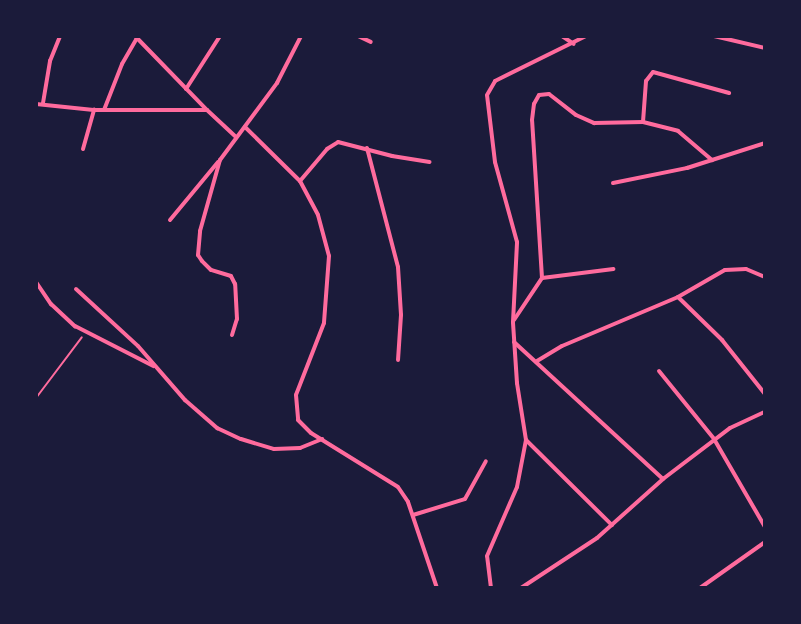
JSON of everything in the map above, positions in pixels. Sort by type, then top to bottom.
[{"type":"street","points":[[43,103],[50,61],[60,36]]},
{"type":"street","points":[[186,89],[220,36]]},
{"type":"street","points":[[170,220],[220,160],[277,83],[301,36]]},
{"type":"street","points":[[358,36],[371,42]]},
{"type":"street","points":[[562,36],[574,44]]},
{"type":"street","points":[[491,588],[487,556],[518,488],[526,440],[514,342],[516,242],[495,162],[486,95],[495,81],[574,44],[586,36]]},
{"type":"street","points":[[714,36],[765,48]]},
{"type":"street","points":[[104,110],[122,64],[137,37],[186,89],[236,137]]},
{"type":"street","points":[[643,122],[646,81],[654,72],[729,93]]},
{"type":"street","points":[[513,322],[542,278],[533,135],[536,99],[544,92],[576,115],[594,123],[643,122],[678,131],[712,160]]},
{"type":"street","points":[[36,104],[43,103],[94,110],[207,110]]},
{"type":"street","points":[[83,150],[94,110]]},
{"type":"street","points":[[244,127],[300,181],[324,234],[329,277],[324,323],[296,396],[295,411],[304,427],[390,480],[404,495],[413,515],[437,588]]},
{"type":"street","points":[[300,181],[332,144],[346,142],[392,156],[430,162]]},
{"type":"street","points":[[613,183],[712,160],[765,143]]},
{"type":"street","points":[[367,148],[398,266],[401,315],[398,360]]},
{"type":"street","points":[[220,160],[200,231],[198,255],[212,270],[226,273],[233,279],[238,308],[232,335]]},
{"type":"street","points":[[537,361],[562,346],[678,297],[734,267],[765,277]]},
{"type":"street","points":[[542,278],[613,268]]},
{"type":"street","points":[[36,282],[52,304],[85,333],[154,366]]},
{"type":"street","points":[[76,290],[138,346],[154,366],[207,420],[230,435],[288,450],[322,439]]},
{"type":"street","points":[[678,297],[722,340],[765,394]]},
{"type":"street","points":[[514,342],[537,361],[663,479]]},
{"type":"street","points":[[659,371],[714,439],[765,527]]},
{"type":"street","points":[[521,588],[612,525],[663,479],[714,439],[765,412]]},
{"type":"street","points":[[526,440],[612,525]]},
{"type":"street","points":[[413,515],[465,499],[486,461]]},
{"type":"street","points":[[700,588],[765,542]]},
{"type":"path","points":[[36,398],[85,333]]}]
